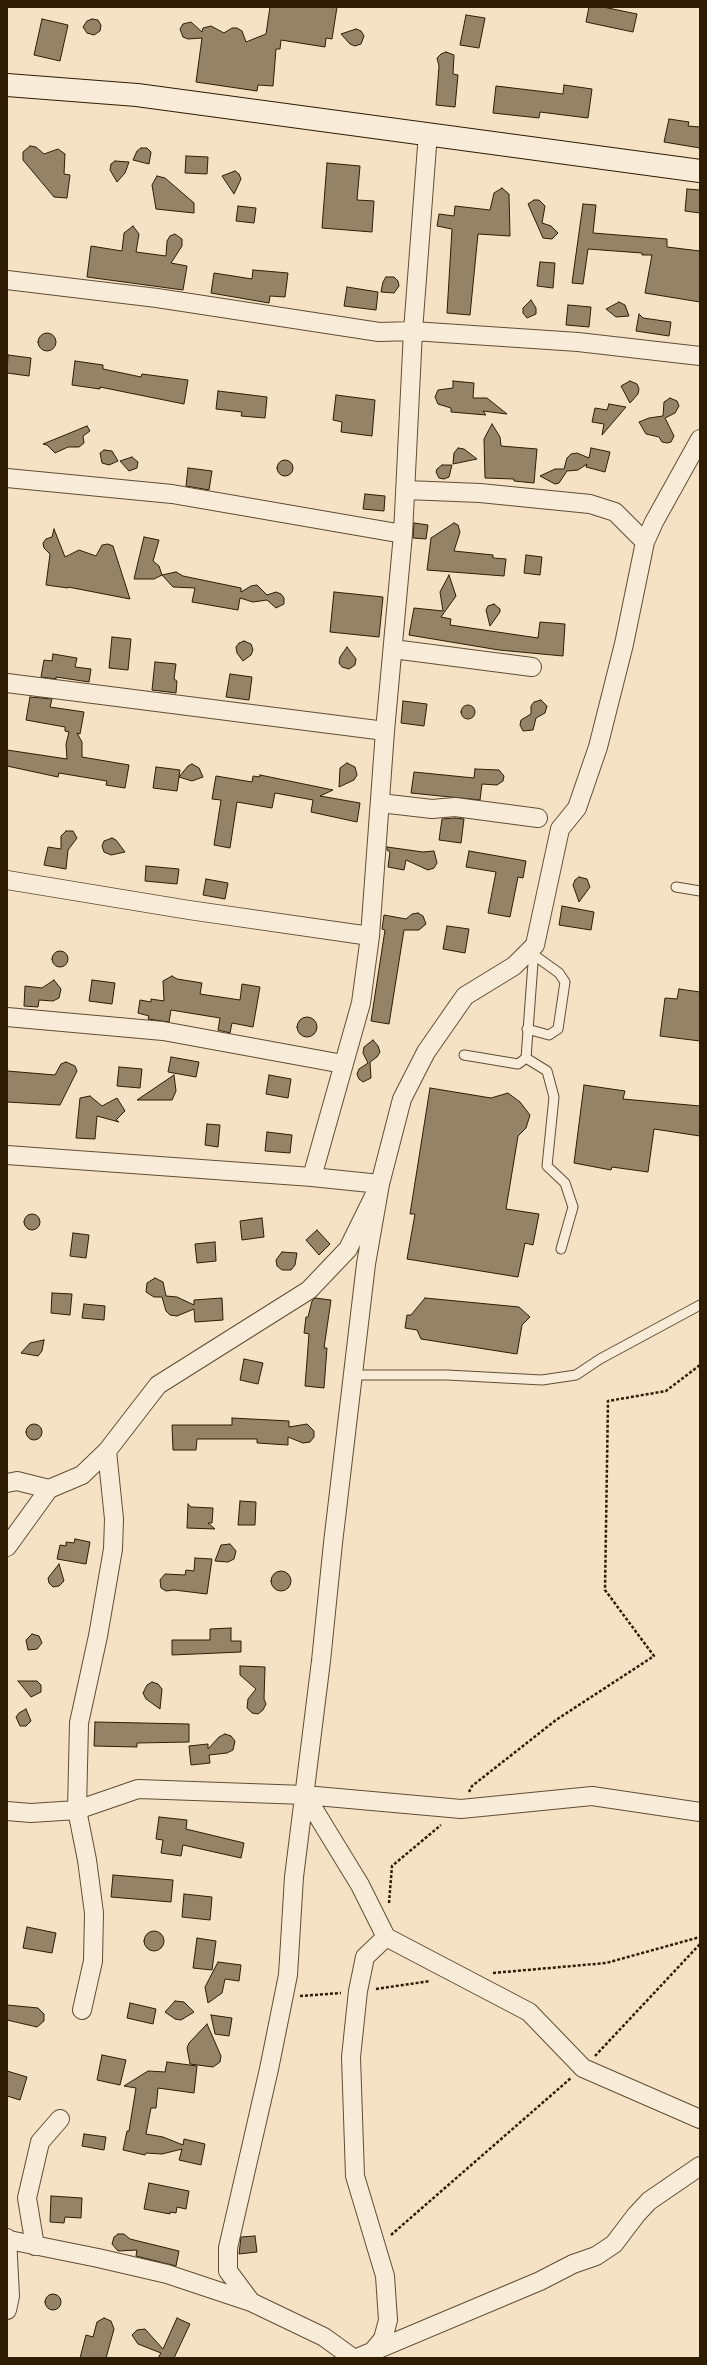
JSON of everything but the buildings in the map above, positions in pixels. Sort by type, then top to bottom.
[{"type":"main road","points":[[7,85],[137,95],[428,133],[700,171]]},
{"type":"street","points":[[312,1177],[331,1117],[343,1064],[361,1003],[370,936],[385,730],[403,534],[413,331],[428,133]]},
{"type":"street","points":[[7,280],[156,298],[379,332],[413,331],[578,342],[700,356]]},
{"type":"street","points":[[251,2302],[228,2271],[228,2248],[269,2070],[288,1975],[294,1877],[305,1795],[366,1264],[380,1184],[402,1099],[426,1052],[465,996],[514,966],[534,950],[560,829],[577,808],[598,748],[624,644],[645,542],[654,522],[700,438]]},
{"type":"street","points":[[7,478],[172,494],[403,534]]},
{"type":"street","points":[[406,490],[480,493],[590,504],[614,512],[645,542]]},
{"type":"street","points":[[392,649],[532,668]]},
{"type":"street","points":[[7,682],[385,730]]},
{"type":"street","points":[[380,803],[432,809],[455,807],[538,818]]},
{"type":"street","points":[[7,880],[189,910],[370,936]]},
{"type":"street","points":[[7,1017],[163,1031],[343,1064]]},
{"type":"street","points":[[7,1154],[312,1177],[380,1184]]},
{"type":"street","points":[[7,1547],[49,1489],[82,1475],[107,1451],[158,1385],[309,1290],[348,1249],[380,1184]]},
{"type":"street","points":[[82,2010],[93,1961],[94,1913],[87,1860],[77,1810],[79,1723],[98,1636],[112,1549],[114,1519],[107,1451]]},
{"type":"street","points":[[10,1480],[49,1489]]},
{"type":"street","points":[[7,1811],[31,1813],[77,1810],[138,1789],[305,1795],[460,1809],[592,1796],[700,1812]]},
{"type":"street","points":[[305,1795],[360,1885],[386,1937],[529,2012],[583,2068],[700,2119]]},
{"type":"street","points":[[373,2351],[383,2339],[388,2320],[385,2276],[356,2176],[351,2057],[358,1991],[365,1957],[386,1937]]},
{"type":"street","points":[[35,2246],[27,2198],[40,2142],[60,2119]]},
{"type":"street","points":[[357,2358],[596,2256],[614,2244],[636,2215],[649,2201],[700,2166]]},
{"type":"street","points":[[7,2310],[10,2296],[8,2239],[167,2274],[251,2302],[324,2337],[353,2358]]},
{"type":"lane","points":[[676,887],[700,891]]},
{"type":"lane","points":[[527,1029],[549,1035],[558,1029],[565,982],[559,973],[534,950]]},
{"type":"lane","points":[[526,1058],[534,950]]},
{"type":"lane","points":[[464,1055],[518,1064],[526,1058]]},
{"type":"lane","points":[[526,1058],[547,1071],[554,1097],[547,1166],[565,1183],[572,1208],[561,1249]]},
{"type":"lane","points":[[354,1375],[447,1375],[542,1380],[576,1375],[600,1359],[700,1305]]},
{"type":"path","points":[[388,1906],[392,1866],[460,1809],[472,1786],[556,1720],[654,1656],[605,1590],[608,1401],[666,1391],[700,1365]]},
{"type":"path","points":[[377,2247],[583,2068],[700,1944]]}]
